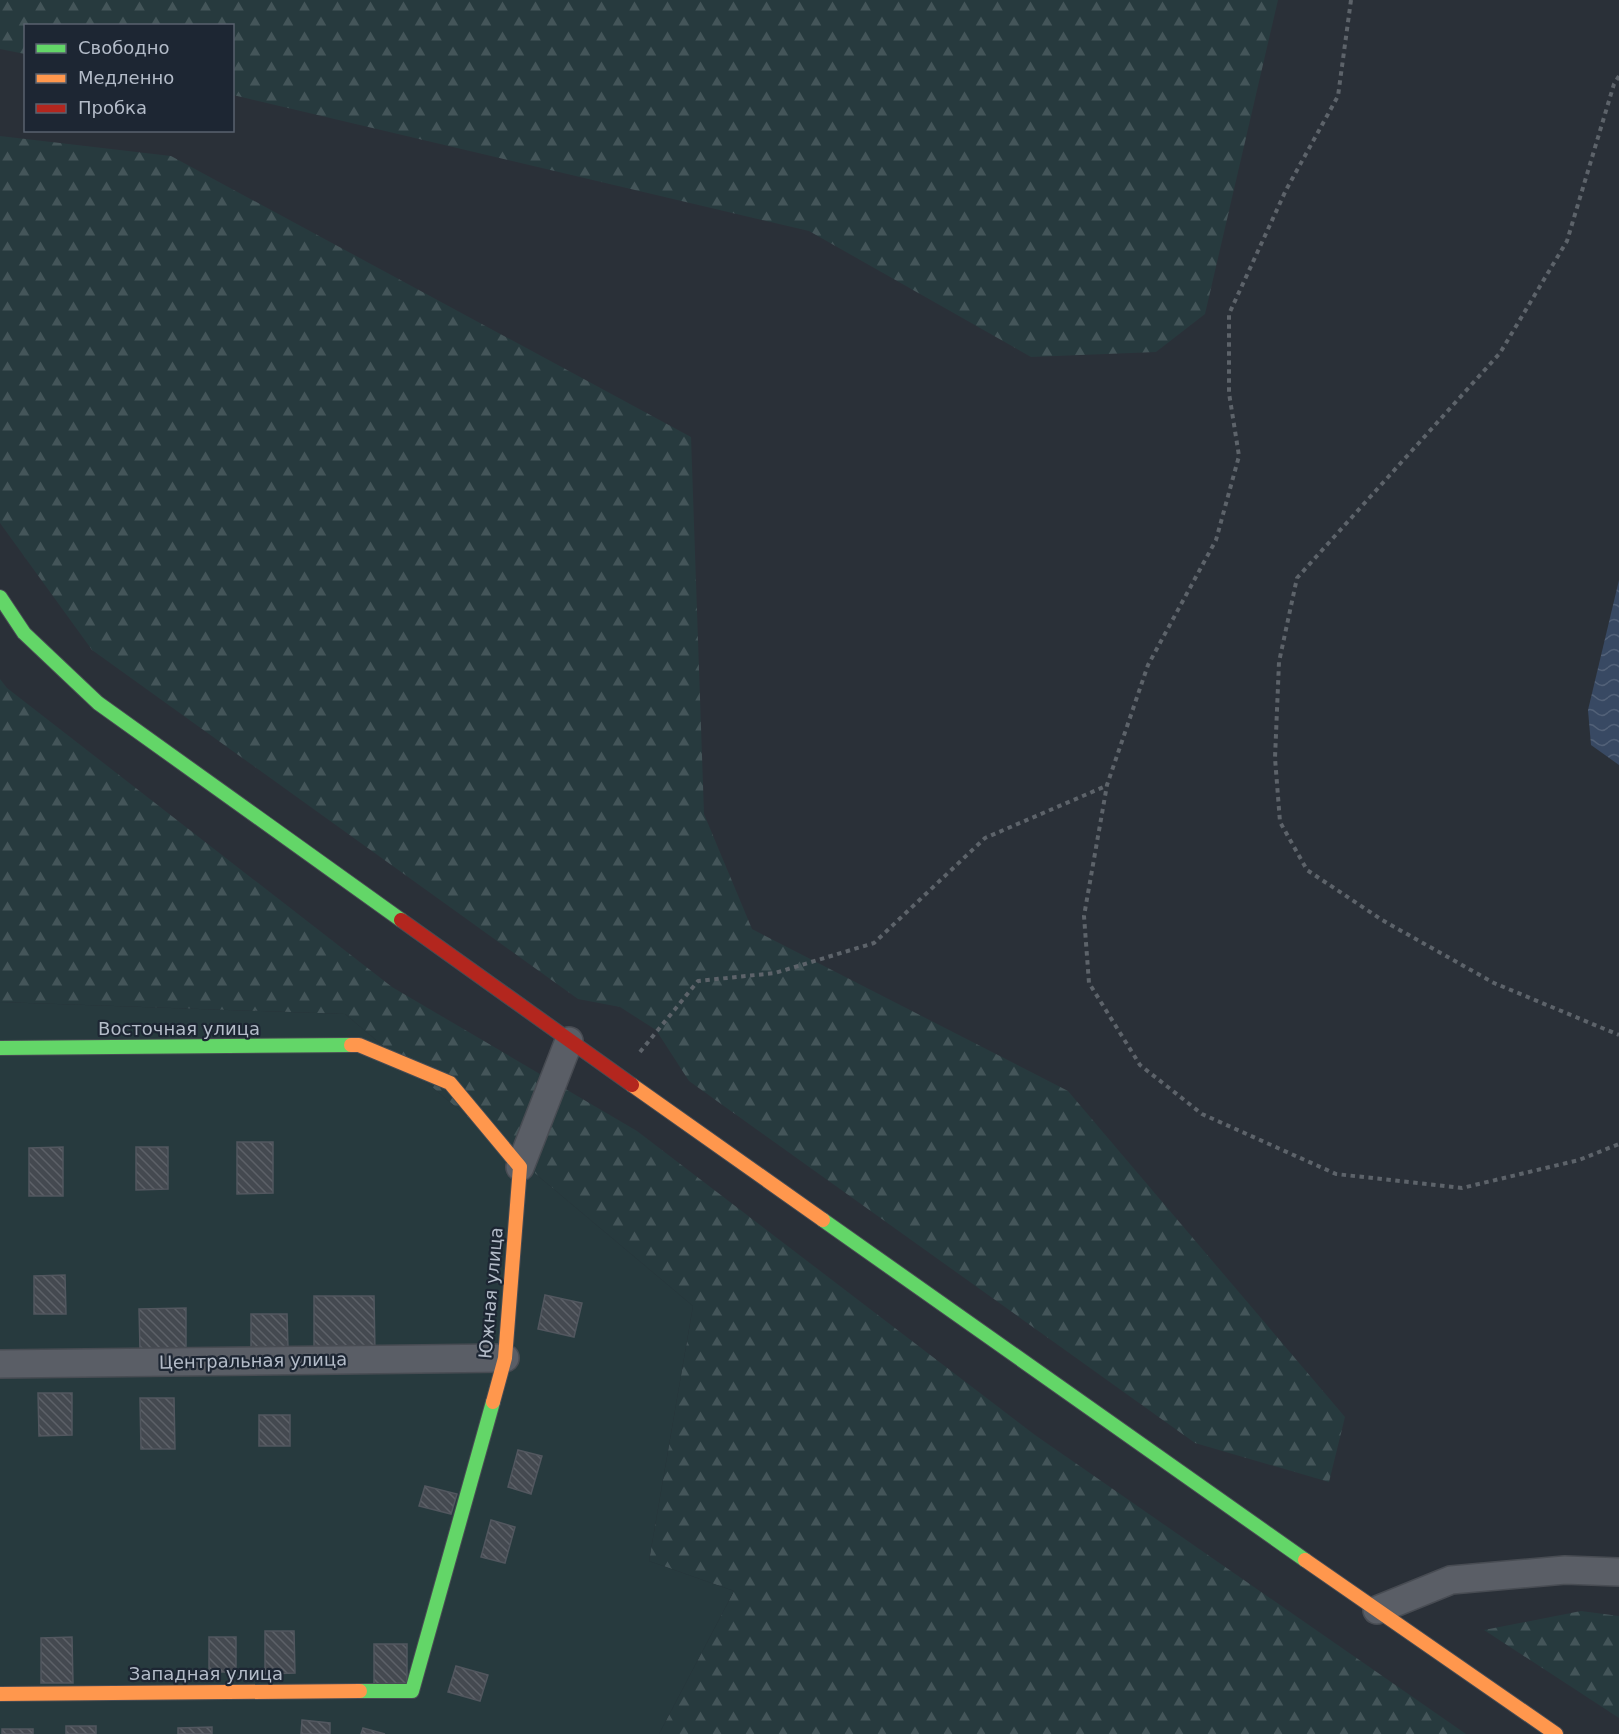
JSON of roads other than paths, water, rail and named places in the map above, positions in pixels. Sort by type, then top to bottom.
[{"type":"main road","points":[[0,597],[24,633],[98,703],[569,1041],[1556,1734]]},
{"type":"main road","name":"Восточная улица","points":[[0,1048],[359,1045],[450,1083],[520,1167]]},
{"type":"main road","name":"Южная улица","points":[[412,1691],[505,1358],[520,1167]]},
{"type":"main road","name":"Западная улица","points":[[0,1694],[412,1691]]},
{"type":"street","points":[[520,1167],[569,1041]]},
{"type":"street","name":"Центральная улица","points":[[0,1364],[505,1358]]},
{"type":"street","points":[[1377,1610],[1451,1580],[1565,1570],[1619,1572]]},
{"type":"water","points":[[1619,580],[1619,765],[1591,745],[1588,710]]}]
